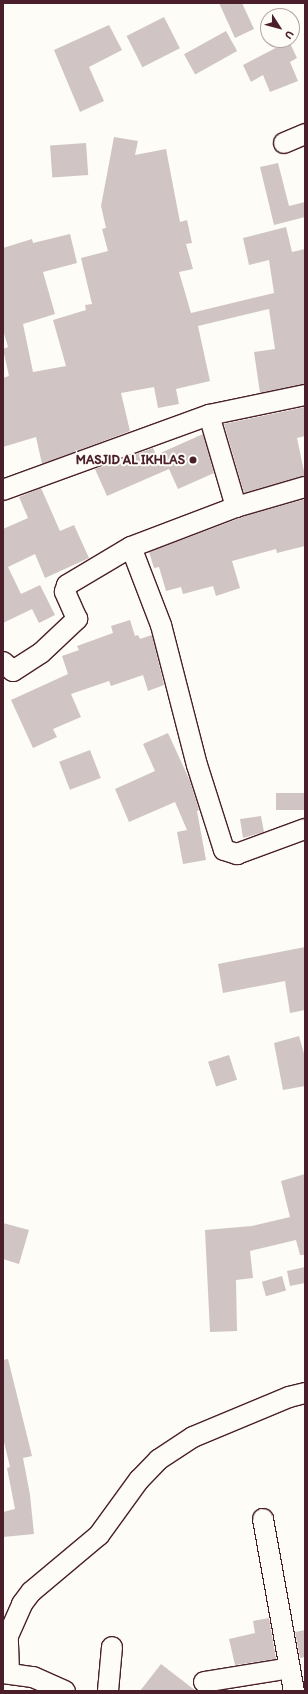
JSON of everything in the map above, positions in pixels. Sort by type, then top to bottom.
[{"type":"street","points":[[284,143],[305,134]]},
{"type":"street","points":[[3,490],[209,416],[305,395]]},
{"type":"street","points":[[209,416],[236,508]]},
{"type":"street","points":[[3,662],[13,671],[41,654],[76,619],[65,592],[66,585],[131,547],[236,508],[305,487]]},
{"type":"street","points":[[131,547],[161,625],[198,764],[224,850],[237,854],[305,829]]},
{"type":"street","points":[[65,1691],[33,1677],[6,1672],[8,1636],[22,1604],[32,1592],[99,1536],[139,1480],[158,1460],[193,1437],[289,1397],[305,1393]]},
{"type":"street","points":[[263,1519],[294,1691]]},
{"type":"street","points":[[108,1691],[112,1647]]},
{"type":"street","points":[[204,1682],[290,1668]]},
{"type":"building","points":[[219,3],[242,3],[254,29],[235,38]]},
{"type":"building","points":[[164,17],[180,48],[142,67],[127,36]]},
{"type":"building","points":[[109,25],[122,50],[89,67],[104,101],[80,112],[54,50]]},
{"type":"building","points":[[226,31],[237,51],[195,74],[184,54]]},
{"type":"building","points":[[276,48],[292,48],[297,58],[290,62],[298,81],[270,92],[263,75],[251,82],[243,65]]},
{"type":"building","points":[[114,137],[138,141],[135,155],[166,149],[180,222],[187,220],[192,243],[186,244],[193,269],[179,272],[191,313],[274,293],[269,260],[249,265],[243,238],[286,227],[292,252],[305,249],[305,384],[260,393],[254,352],[275,349],[269,309],[198,326],[210,381],[176,389],[179,404],[158,408],[154,387],[121,393],[130,431],[42,464],[36,437],[3,447],[3,378],[9,376],[3,349],[8,347],[3,330],[3,248],[32,239],[33,243],[70,234],[77,263],[43,272],[55,314],[23,324],[33,372],[66,366],[53,320],[86,310],[85,305],[92,304],[81,258],[108,251],[102,229],[106,228],[101,206]]},
{"type":"building","points":[[86,143],[88,175],[52,177],[50,146]]},
{"type":"building","points":[[278,163],[289,206],[305,202],[305,217],[274,225],[260,167]]},
{"type":"building","points":[[305,407],[305,436],[297,438],[305,476],[244,493],[224,424]]},
{"type":"building","points":[[203,434],[214,473],[178,489],[169,469],[107,496],[95,469],[153,448],[156,455]]},
{"type":"building","points":[[41,488],[60,531],[74,525],[89,558],[45,578],[35,554],[8,567],[21,594],[40,585],[55,615],[39,623],[32,609],[3,623],[3,529],[28,518],[19,497]]},
{"type":"building","points":[[305,499],[305,546],[277,553],[276,549],[232,561],[240,588],[216,596],[213,586],[183,594],[181,587],[166,591],[159,567],[154,568],[149,552],[248,515]]},
{"type":"building","points":[[130,620],[135,636],[138,635],[140,639],[152,635],[164,685],[148,691],[143,675],[111,686],[109,681],[71,694],[81,717],[53,729],[57,737],[33,748],[11,700],[68,674],[62,656],[79,650],[77,646],[113,633],[111,626]]},
{"type":"building","points":[[168,733],[190,781],[199,810],[197,811],[206,860],[183,864],[177,832],[187,830],[175,802],[129,822],[115,789],[155,771],[143,744]]},
{"type":"building","points":[[90,750],[101,778],[70,790],[59,762]]},
{"type":"building","points":[[276,793],[305,793],[305,810],[276,810]]},
{"type":"building","points":[[261,816],[264,832],[243,838],[240,819]]},
{"type":"building","points":[[305,947],[305,1010],[290,1013],[285,981],[223,993],[218,964]]},
{"type":"building","points":[[299,1036],[305,1057],[305,1086],[283,1090],[274,1043]]},
{"type":"building","points":[[229,1055],[237,1080],[216,1087],[208,1062]]},
{"type":"building","points":[[305,1174],[305,1255],[300,1255],[296,1240],[250,1251],[253,1278],[236,1280],[237,1331],[210,1332],[205,1230],[252,1226],[290,1217],[281,1181]]},
{"type":"building","points":[[3,1223],[29,1230],[19,1264],[3,1259]]},
{"type":"building","points":[[305,1267],[305,1283],[290,1286],[287,1271]]},
{"type":"building","points":[[282,1276],[286,1290],[266,1296],[262,1282]]},
{"type":"building","points":[[8,1359],[32,1456],[23,1458],[30,1495],[34,1534],[3,1537],[3,1512],[15,1509],[7,1468],[10,1467],[3,1438],[3,1360]]},
{"type":"building","points":[[269,1618],[276,1659],[235,1665],[229,1639],[255,1633],[253,1621]]},
{"type":"building","points":[[305,1630],[305,1657],[300,1658],[295,1632]]},
{"type":"building","points":[[161,1664],[196,1691],[140,1691]]},
{"type":"place","name":"MASJID AL IKHLAS","points":[[193,460]]}]
